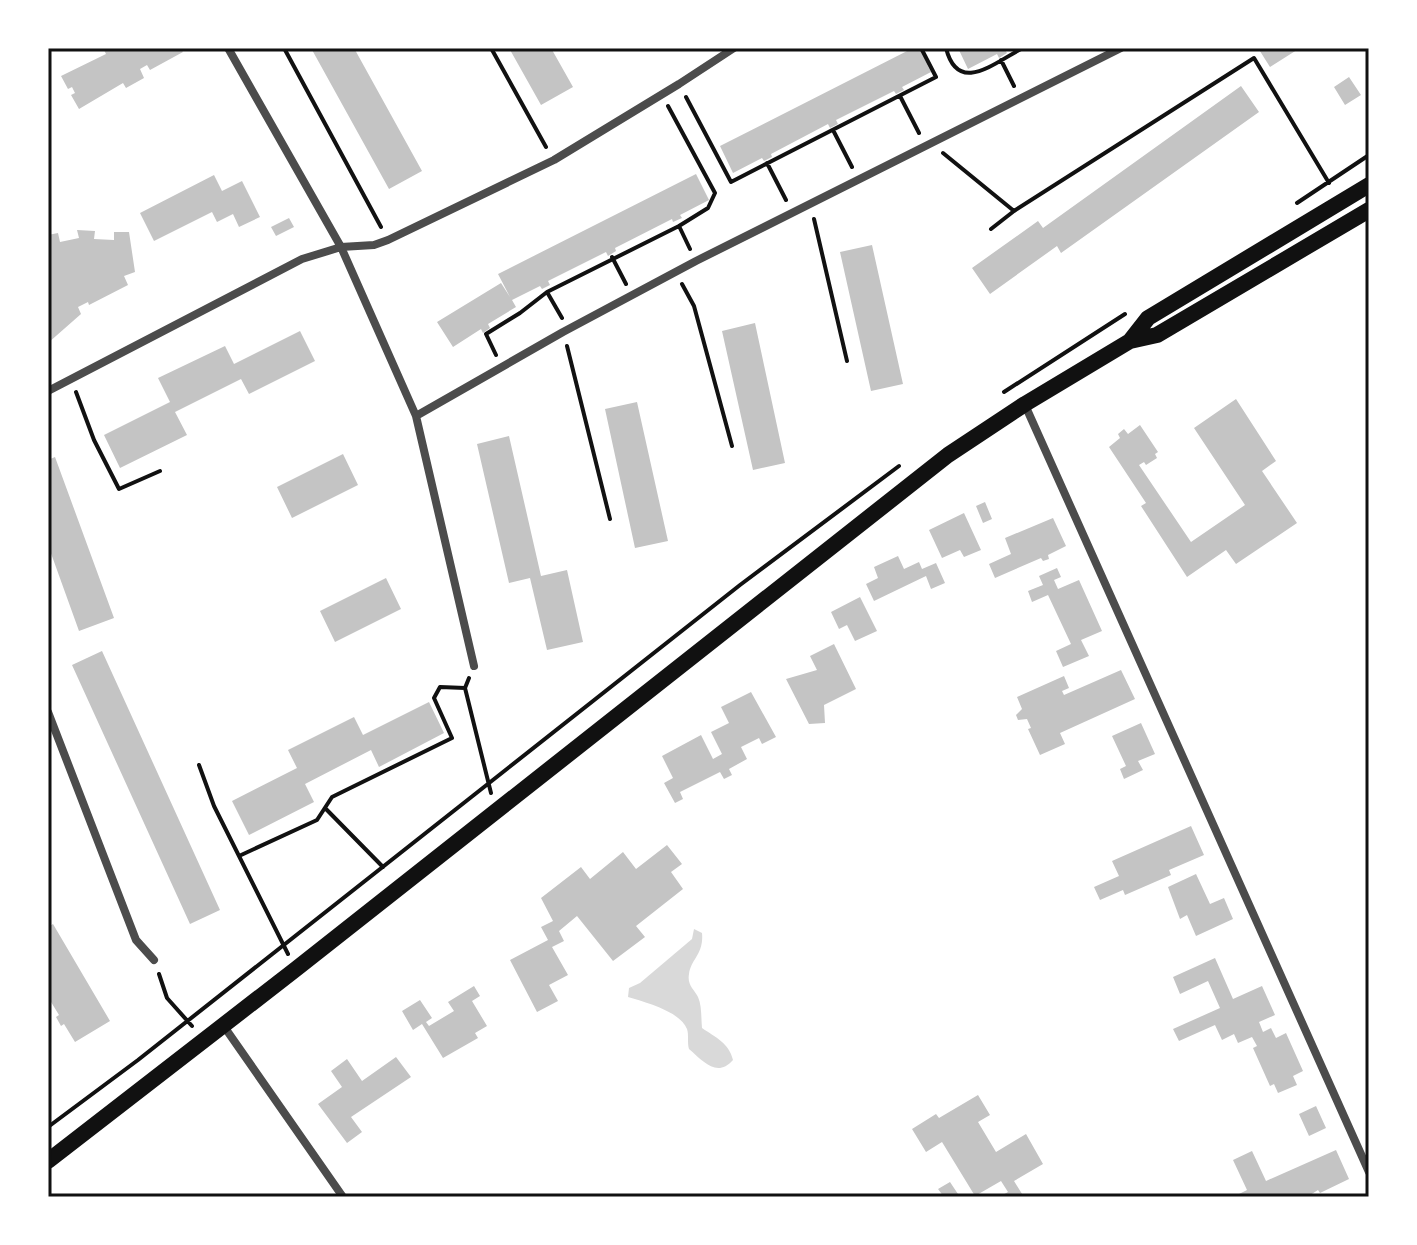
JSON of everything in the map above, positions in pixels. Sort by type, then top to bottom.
[{"type":"main road","points":[[1130,341],[1148,318],[1369,185]]},
{"type":"main road","points":[[48,1161],[948,455],[1130,341],[1157,335],[1369,210]]},
{"type":"street","points":[[228,48],[341,247],[416,416],[474,666]]},
{"type":"street","points":[[48,391],[302,259],[341,247],[374,245],[388,240],[554,160],[734,48]]},
{"type":"street","points":[[416,416],[566,330],[696,261],[1121,48]]},
{"type":"street","points":[[1025,404],[1369,1172]]},
{"type":"street","points":[[48,712],[136,940],[154,960]]},
{"type":"street","points":[[223,1025],[343,1197]]},
{"type":"path","points":[[284,48],[388,240]]},
{"type":"path","points":[[491,48],[554,160]]},
{"type":"path","points":[[679,84],[731,182],[936,77],[921,48]]},
{"type":"path","points":[[946,48],[950,62],[960,73],[970,75],[1023,48]]},
{"type":"path","points":[[991,229],[1014,211],[1254,58],[1340,203]]},
{"type":"path","points":[[1001,60],[1020,100]]},
{"type":"path","points":[[503,368],[486,334],[547,292],[679,226],[708,208],[715,193],[662,95]]},
{"type":"path","points":[[900,96],[926,145],[943,153],[1014,211]]},
{"type":"path","points":[[833,130],[859,180]]},
{"type":"path","points":[[767,163],[792,212]]},
{"type":"path","points":[[811,204],[847,361]]},
{"type":"path","points":[[679,226],[696,261]]},
{"type":"path","points":[[612,257],[633,297]]},
{"type":"path","points":[[675,272],[694,306],[732,446]]},
{"type":"path","points":[[547,292],[566,330],[610,519]]},
{"type":"path","points":[[71,379],[94,440],[119,489],[160,471]]},
{"type":"path","points":[[474,666],[465,688],[495,811]]},
{"type":"path","points":[[239,856],[317,820],[332,797],[452,738],[434,698],[440,687],[465,688]]},
{"type":"path","points":[[199,765],[214,806],[296,969]]},
{"type":"path","points":[[325,808],[383,867]]},
{"type":"path","points":[[154,960],[167,998],[205,1040]]},
{"type":"shaded area","points":[[694,929],[702,933],[702,940],[690,969],[689,981],[701,1008],[702,1028],[721,1041],[731,1054],[733,1060],[721,1068],[711,1066],[689,1049],[687,1029],[677,1017],[628,997],[629,988],[640,983],[692,939]]},
{"type":"building","points":[[180,48],[183,52],[150,70],[147,65],[140,69],[144,78],[126,88],[123,83],[79,109],[71,95],[75,93],[72,87],[68,89],[61,76],[106,54],[104,50]]},
{"type":"building","points":[[311,48],[354,48],[422,171],[389,189]]},
{"type":"building","points":[[509,48],[551,48],[573,87],[541,105]]},
{"type":"building","points":[[913,48],[919,48],[931,72],[902,87],[904,90],[896,94],[894,91],[836,120],[838,124],[830,128],[828,124],[771,154],[772,157],[764,161],[762,158],[733,173],[720,146]]},
{"type":"building","points":[[958,48],[1004,48],[1007,53],[999,58],[997,54],[968,69]]},
{"type":"building","points":[[1258,48],[1300,48],[1270,67]]},
{"type":"building","points":[[1349,77],[1361,95],[1345,105],[1334,87]]},
{"type":"building","points":[[1241,86],[1259,112],[1061,253],[1057,246],[990,294],[972,268],[1038,221],[1043,228]]},
{"type":"building","points":[[696,174],[709,200],[680,215],[682,218],[673,222],[672,219],[615,248],[616,251],[608,256],[606,252],[548,281],[550,285],[542,289],[540,286],[512,300],[516,307],[488,324],[490,328],[483,333],[481,329],[453,347],[437,322],[501,283],[510,297],[498,274]]},
{"type":"building","points":[[214,175],[222,191],[242,181],[260,217],[239,227],[233,214],[217,222],[212,212],[154,241],[140,213]]},
{"type":"building","points":[[289,218],[294,227],[276,236],[271,227]]},
{"type":"building","points":[[77,230],[95,231],[94,239],[114,240],[114,232],[129,232],[135,272],[124,276],[128,285],[89,305],[88,302],[78,307],[81,314],[48,343],[48,235],[58,233],[60,242],[79,238]]},
{"type":"building","points":[[872,245],[903,384],[871,391],[840,252]]},
{"type":"building","points":[[755,323],[785,463],[753,470],[722,331]]},
{"type":"building","points":[[300,331],[315,361],[249,394],[241,379],[175,412],[187,435],[120,468],[104,435],[170,402],[158,378],[225,346],[234,364]]},
{"type":"building","points":[[1236,399],[1276,461],[1262,471],[1297,523],[1236,564],[1226,550],[1187,577],[1141,506],[1146,503],[1109,447],[1120,438],[1118,434],[1124,429],[1128,434],[1140,425],[1158,452],[1155,454],[1157,458],[1146,465],[1144,462],[1139,465],[1191,542],[1245,505],[1194,428]]},
{"type":"building","points":[[637,402],[668,541],[635,548],[605,409]]},
{"type":"building","points":[[509,436],[541,576],[567,570],[583,642],[547,650],[530,578],[509,583],[477,444]]},
{"type":"building","points":[[343,454],[358,485],[292,518],[277,487]]},
{"type":"building","points":[[55,457],[114,618],[79,631],[48,545],[48,460]]},
{"type":"building","points":[[985,502],[992,519],[983,523],[976,506]]},
{"type":"building","points":[[964,513],[981,550],[964,557],[960,550],[942,558],[929,530]]},
{"type":"building","points":[[1053,518],[1066,546],[1048,555],[1049,559],[1043,561],[1041,558],[995,578],[989,564],[1011,554],[1005,538]]},
{"type":"building","points":[[898,556],[904,569],[919,562],[922,569],[936,563],[945,583],[931,589],[926,576],[874,601],[866,584],[878,578],[874,567]]},
{"type":"building","points":[[1057,568],[1061,577],[1054,580],[1058,589],[1079,580],[1102,631],[1081,640],[1089,656],[1063,667],[1056,651],[1071,644],[1048,595],[1032,602],[1028,591],[1043,585],[1039,576]]},
{"type":"building","points":[[386,578],[401,609],[335,642],[320,611]]},
{"type":"building","points":[[860,597],[877,631],[855,641],[847,625],[839,629],[831,612]]},
{"type":"building","points":[[834,644],[856,689],[824,705],[825,723],[809,724],[786,679],[817,670],[810,656]]},
{"type":"building","points":[[102,651],[220,910],[190,924],[72,665]]},
{"type":"building","points":[[1121,670],[1135,699],[1060,733],[1065,744],[1040,755],[1028,729],[1031,728],[1027,719],[1018,720],[1016,715],[1022,709],[1017,697],[1064,676],[1069,688],[1062,691],[1064,695]]},
{"type":"building","points":[[751,692],[776,737],[762,744],[759,738],[741,747],[747,759],[729,769],[732,775],[724,779],[720,772],[680,792],[683,799],[675,803],[664,783],[673,778],[662,756],[701,735],[713,759],[722,754],[711,732],[729,723],[721,707]]},
{"type":"building","points":[[429,702],[444,733],[379,767],[371,750],[305,784],[314,802],[249,835],[232,801],[297,768],[288,750],[354,717],[363,735]]},
{"type":"building","points":[[1141,723],[1155,754],[1138,761],[1143,770],[1124,779],[1120,769],[1126,766],[1112,736]]},
{"type":"building","points":[[1191,826],[1204,855],[1169,870],[1171,875],[1125,895],[1123,890],[1100,900],[1094,887],[1119,876],[1112,861]]},
{"type":"building","points":[[667,845],[682,864],[671,872],[683,889],[636,926],[645,937],[613,961],[577,916],[559,931],[564,941],[552,947],[568,975],[549,985],[558,1001],[537,1012],[510,960],[548,940],[541,927],[553,921],[541,898],[581,867],[590,879],[623,852],[636,869]]},
{"type":"building","points":[[1196,874],[1210,904],[1224,898],[1233,919],[1196,936],[1187,915],[1180,919],[1168,887]]},
{"type":"building","points":[[53,924],[110,1021],[75,1042],[64,1024],[61,1026],[56,1017],[59,1015],[48,997],[48,927]]},
{"type":"building","points":[[1215,958],[1233,999],[1262,986],[1275,1015],[1259,1022],[1263,1032],[1271,1028],[1276,1038],[1286,1033],[1303,1071],[1293,1076],[1297,1085],[1278,1093],[1274,1084],[1270,1086],[1253,1048],[1257,1046],[1252,1037],[1238,1043],[1234,1034],[1222,1040],[1215,1025],[1179,1041],[1173,1029],[1220,1008],[1208,981],[1180,994],[1173,977]]},
{"type":"building","points":[[474,986],[480,996],[472,1001],[487,1026],[475,1033],[478,1038],[443,1058],[422,1024],[413,1030],[402,1011],[420,1000],[432,1018],[426,1022],[429,1026],[454,1011],[448,1002]]},
{"type":"building","points":[[396,1057],[411,1077],[351,1117],[362,1132],[347,1143],[318,1104],[342,1087],[331,1071],[347,1059],[362,1081]]},
{"type":"building","points":[[978,1095],[990,1115],[978,1122],[996,1152],[1026,1134],[1043,1164],[1014,1181],[1024,1197],[999,1197],[1008,1192],[1001,1181],[975,1196],[942,1142],[926,1152],[912,1129],[936,1114],[939,1118]]},
{"type":"building","points":[[1316,1106],[1326,1128],[1309,1136],[1299,1114]]},
{"type":"building","points":[[1336,1150],[1349,1179],[1320,1193],[1318,1190],[1307,1197],[1233,1197],[1247,1190],[1233,1160],[1252,1151],[1266,1181]]},
{"type":"building","points":[[950,1182],[960,1197],[944,1197],[938,1189]]}]
